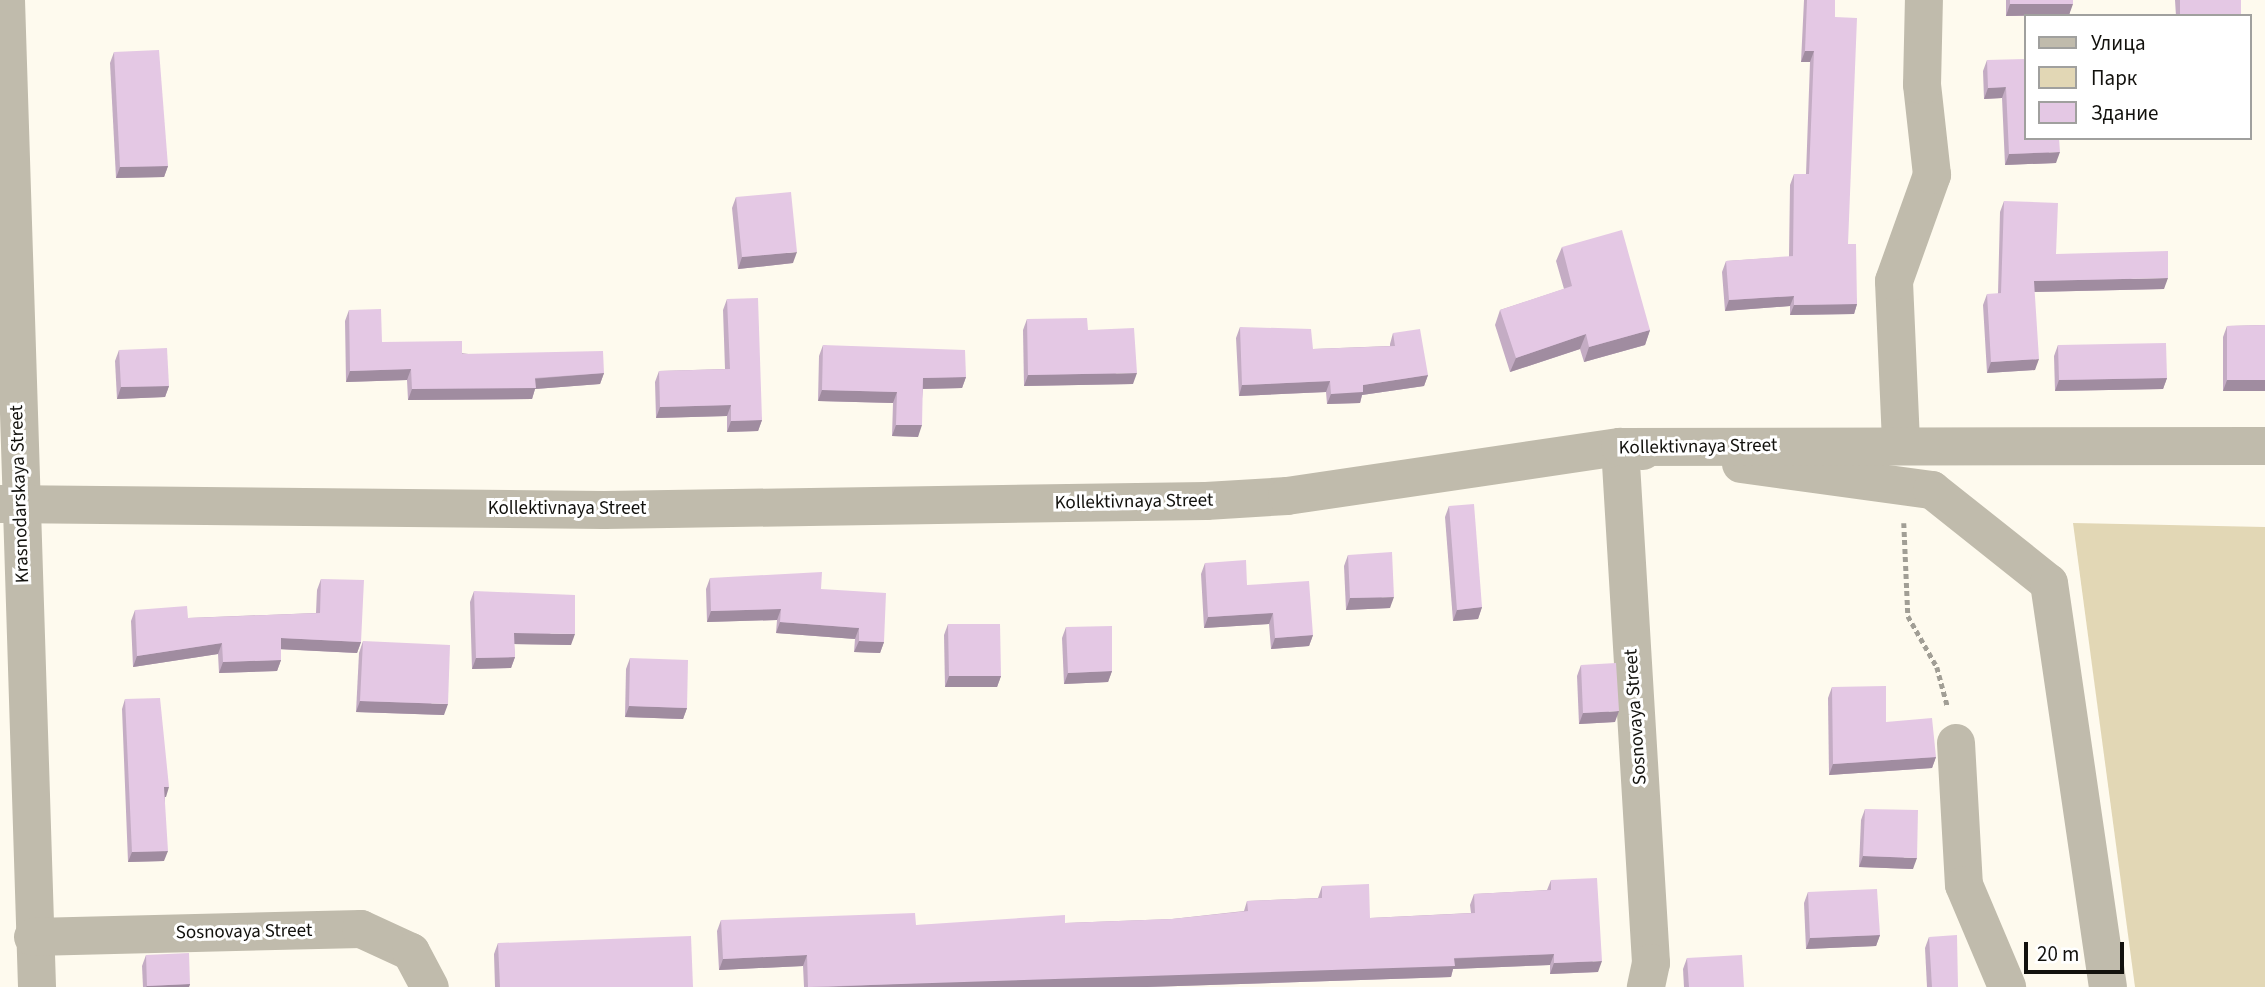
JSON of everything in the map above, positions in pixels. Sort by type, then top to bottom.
[{"type":"street","points":[[1900,442],[1894,281],[1932,176],[1922,85],[1924,0]]},
{"type":"street","name":"Krasnodarskaya Street","points":[[4,10],[10,504],[37,987]]},
{"type":"street","name":"Kollektivnaya Street","points":[[10,504],[604,510],[1206,501],[1287,496],[1620,447],[1900,442],[2265,446]]},
{"type":"street","points":[[1620,447],[1932,490],[2049,583],[2108,987]]},
{"type":"street","name":"Sosnovaya Street","points":[[1620,447],[1651,963],[1646,987]]},
{"type":"street","points":[[1956,743],[1964,885],[2007,987]]},
{"type":"street","name":"Sosnovaya Street","points":[[33,937],[361,929],[411,952],[430,987]]},
{"type":"path","points":[[1902,486],[1908,616],[1937,667],[1956,743]]},
{"type":"green space","points":[[2073,523],[2265,527],[2265,987],[2135,987]]},
{"type":"building","points":[[1807,0],[1835,0],[1835,17],[1857,18],[1848,244],[1856,244],[1857,304],[1794,305],[1794,296],[1729,300],[1726,261],[1793,256],[1794,174],[1809,174],[1814,51],[1805,51]]},
{"type":"building","points":[[2010,0],[2073,0],[2073,4],[2010,4]]},
{"type":"building","points":[[2180,0],[2241,0],[2241,14],[2180,14]]},
{"type":"building","points":[[159,50],[168,166],[120,167],[114,52]]},
{"type":"building","points":[[2024,59],[2024,140],[2059,140],[2060,152],[2009,154],[2006,87],[1988,88],[1987,60]]},
{"type":"building","points":[[791,192],[797,252],[742,257],[736,197]]},
{"type":"building","points":[[2004,201],[2058,203],[2056,254],[2168,251],[2168,278],[2034,281],[2039,359],[1991,362],[1987,294],[2001,293]]},
{"type":"building","points":[[1622,230],[1650,330],[1589,347],[1586,334],[1516,358],[1500,310],[1572,286],[1562,247]]},
{"type":"building","points":[[758,298],[762,420],[731,421],[731,405],[660,407],[659,371],[730,369],[727,299]]},
{"type":"building","points":[[381,309],[382,342],[462,341],[462,354],[603,351],[604,373],[535,378],[536,388],[412,389],[411,369],[350,371],[349,310]]},
{"type":"building","points":[[1087,318],[1088,330],[1134,328],[1137,373],[1028,375],[1027,319]]},
{"type":"building","points":[[2265,325],[2265,380],[2227,380],[2227,326]]},
{"type":"building","points":[[1240,327],[1311,329],[1313,349],[1395,346],[1393,333],[1420,329],[1428,375],[1363,385],[1363,392],[1331,394],[1330,381],[1242,385]]},
{"type":"building","points":[[2166,343],[2167,378],[2059,380],[2058,345]]},
{"type":"building","points":[[823,345],[965,350],[966,377],[923,378],[922,425],[896,425],[897,392],[822,390]]},
{"type":"building","points":[[167,348],[169,386],[121,387],[119,350]]},
{"type":"building","points":[[1474,504],[1482,607],[1457,610],[1449,506]]},
{"type":"building","points":[[1392,552],[1394,597],[1350,598],[1348,555]]},
{"type":"building","points":[[1246,560],[1247,585],[1309,581],[1313,635],[1275,638],[1273,613],[1208,617],[1205,563]]},
{"type":"building","points":[[822,572],[821,589],[886,593],[884,642],[859,641],[859,628],[780,622],[781,609],[711,611],[710,578]]},
{"type":"building","points":[[321,579],[364,580],[361,642],[281,638],[281,660],[223,662],[222,643],[137,656],[135,610],[187,606],[188,618],[320,613]]},
{"type":"building","points":[[474,591],[575,595],[575,634],[514,633],[515,657],[476,658]]},
{"type":"building","points":[[948,624],[1000,624],[1001,676],[949,676]]},
{"type":"building","points":[[1112,626],[1112,671],[1068,673],[1066,627]]},
{"type":"building","points":[[363,641],[450,645],[448,704],[360,701]]},
{"type":"building","points":[[630,658],[688,660],[687,708],[629,706]]},
{"type":"building","points":[[1616,663],[1619,711],[1583,713],[1581,665]]},
{"type":"building","points":[[1886,686],[1886,722],[1932,718],[1936,757],[1833,764],[1832,687]]},
{"type":"building","points":[[160,698],[169,787],[164,787],[168,851],[132,852],[125,699]]},
{"type":"building","points":[[1865,809],[1918,810],[1917,858],[1863,856]]},
{"type":"building","points":[[1597,878],[1602,961],[1554,963],[1554,954],[1454,958],[1455,966],[808,987],[807,955],[723,959],[721,920],[915,913],[916,925],[1065,915],[1065,923],[1172,919],[1248,911],[1247,901],[1322,898],[1322,886],[1369,884],[1370,918],[1475,913],[1474,894],[1551,890],[1551,880]]},
{"type":"building","points":[[1877,889],[1880,935],[1810,938],[1808,892]]},
{"type":"building","points":[[1957,935],[1958,987],[1932,987],[1929,937]]},
{"type":"building","points":[[691,936],[693,987],[500,987],[498,943]]},
{"type":"building","points":[[189,953],[190,984],[147,986],[146,955]]},
{"type":"building","points":[[1742,955],[1744,987],[1689,987],[1687,958]]}]
